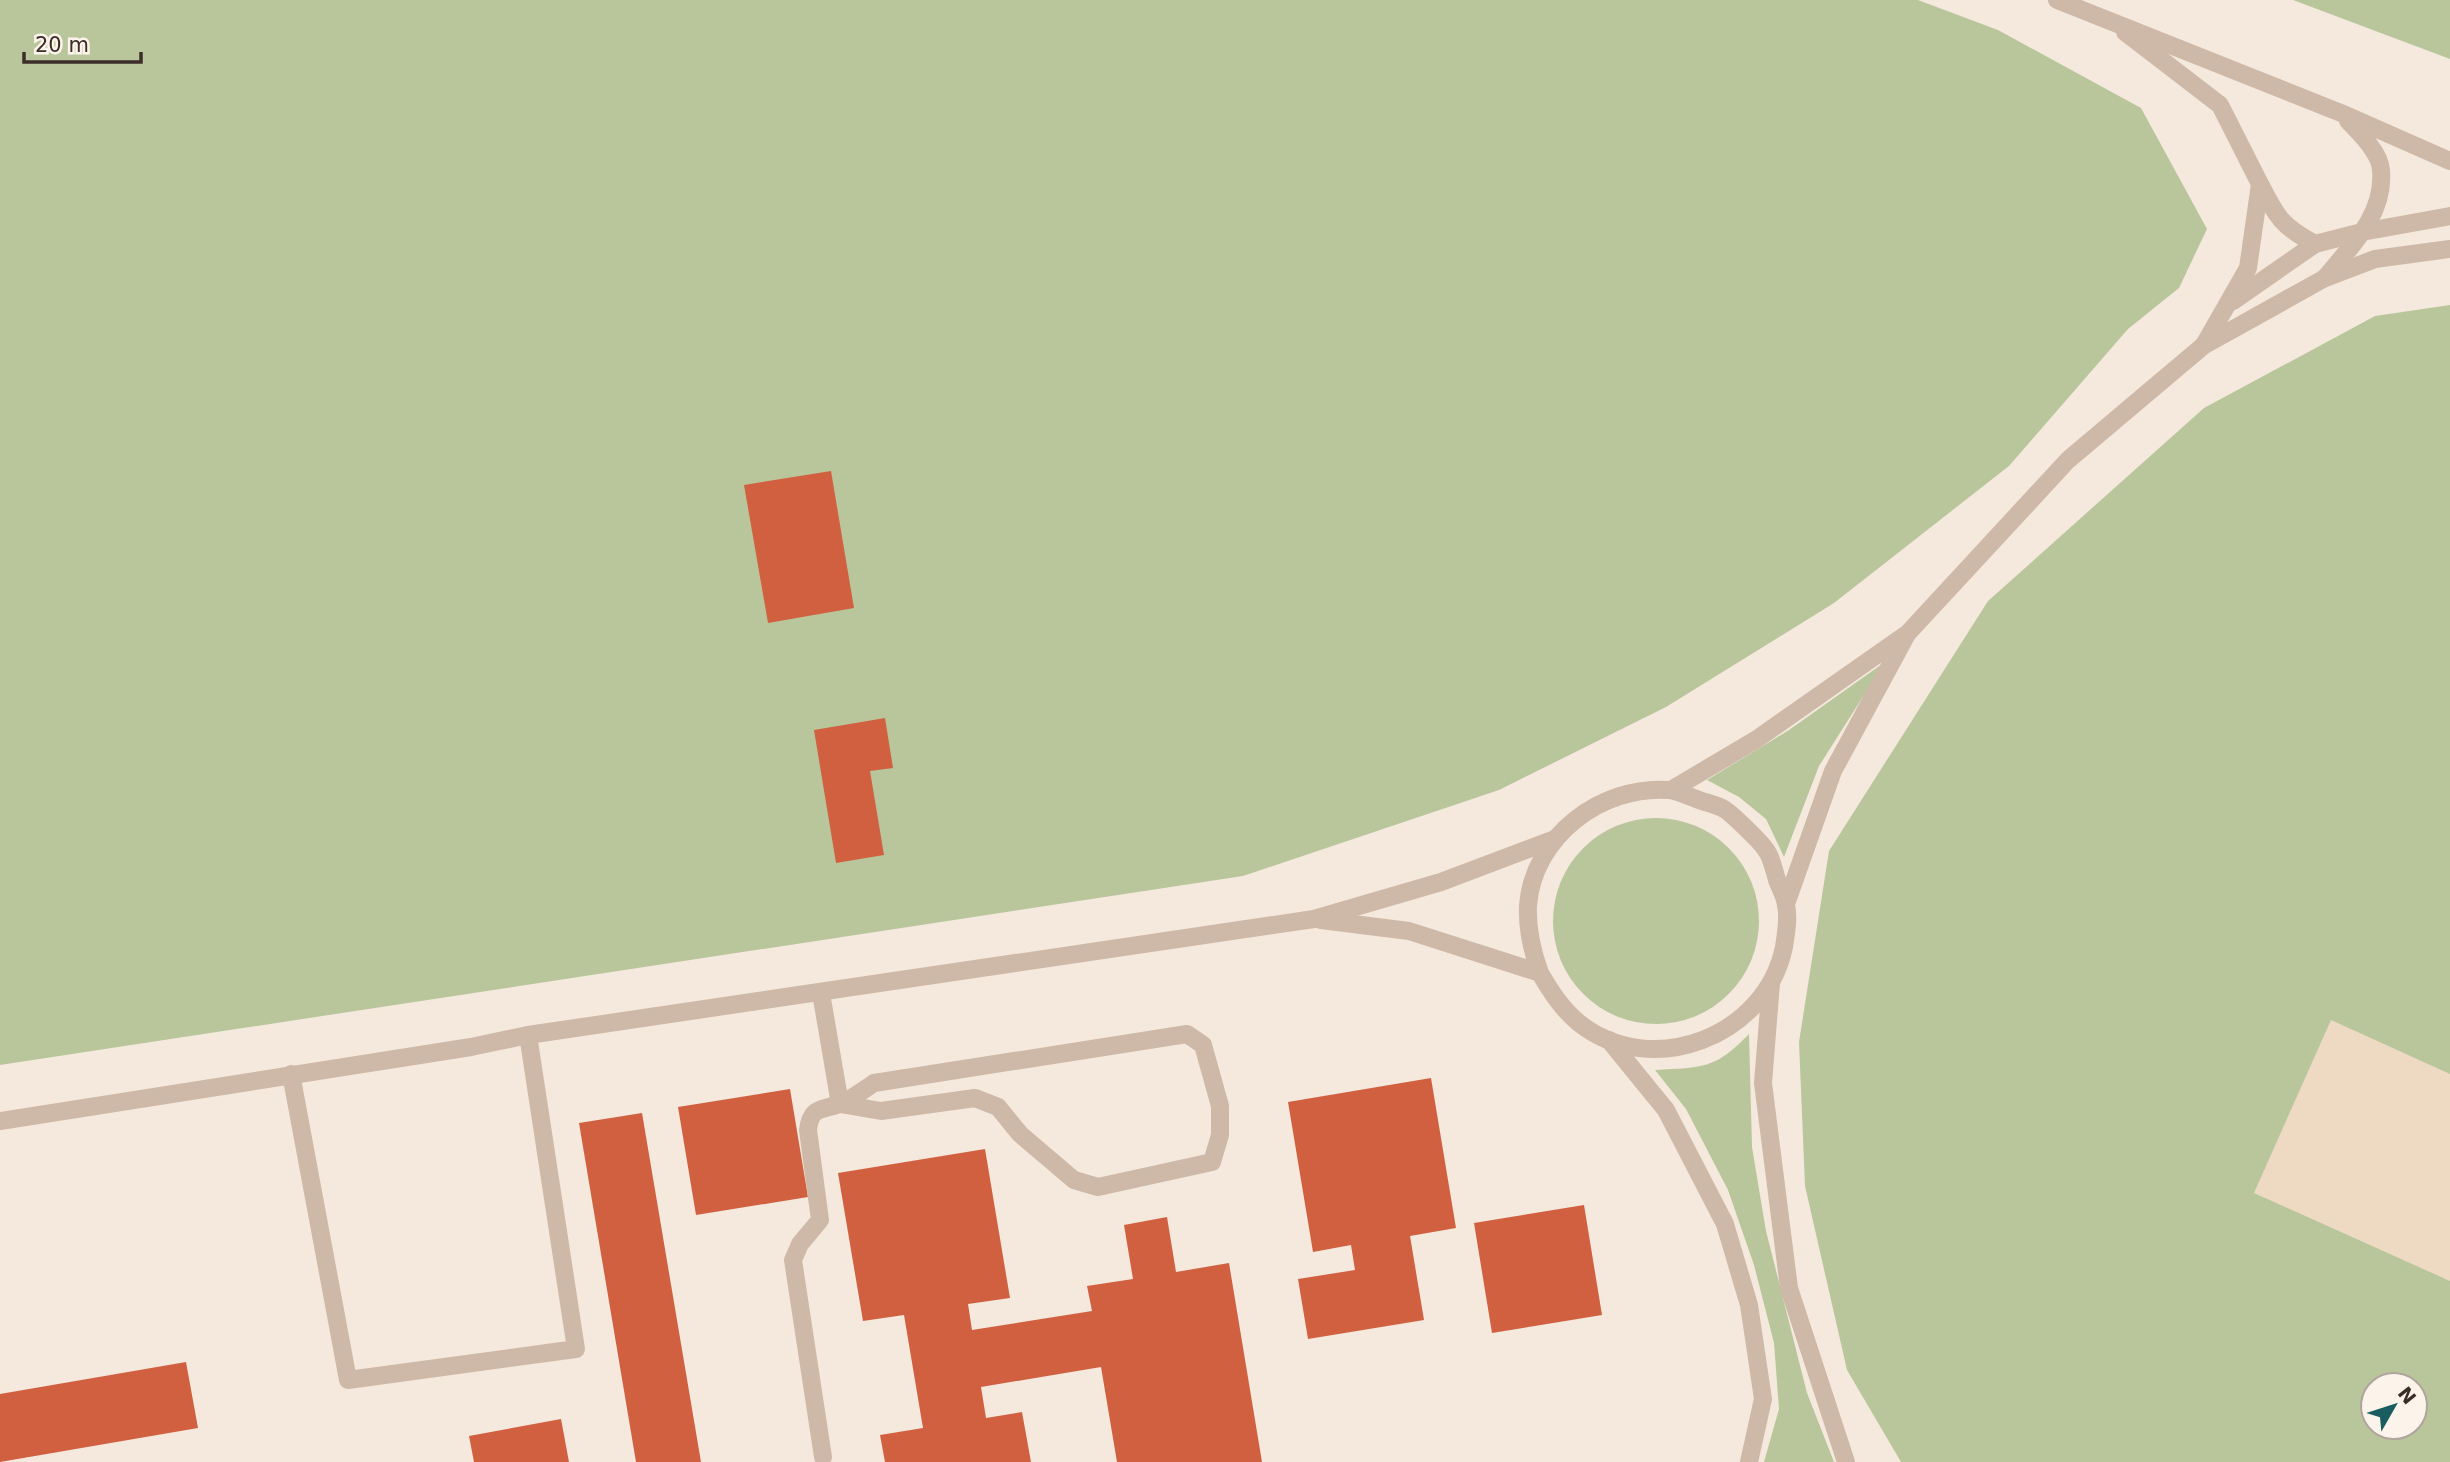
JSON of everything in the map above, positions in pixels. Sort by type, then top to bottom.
[{"type":"street","points":[[2057,0],[2341,113],[2450,161]]},
{"type":"street","points":[[2108,19],[2220,106],[2274,211],[2290,231],[2375,259]]},
{"type":"street","points":[[2325,278],[2374,215],[2381,168],[2367,140],[2341,113]]},
{"type":"street","points":[[2203,346],[2248,268],[2260,184]]},
{"type":"street","points":[[2227,306],[2271,272],[2320,243],[2362,232],[2450,216]]},
{"type":"street","points":[[1671,790],[1757,739],[1908,633],[2068,460],[2203,346],[2325,278],[2375,259],[2450,250]]},
{"type":"street","points":[[1786,904],[1833,772],[1908,633]]},
{"type":"street","points":[[1771,984],[1748,1013],[1718,1035],[1682,1048],[1646,1049],[1609,1040],[1580,1024],[1556,1001],[1539,973],[1529,940],[1528,904],[1537,869],[1555,839],[1587,810],[1628,793],[1671,790],[1725,809],[1766,850],[1786,904],[1787,931],[1771,984],[1763,1083],[1789,1288],[1846,1462]]},
{"type":"street","points":[[0,1121],[471,1047],[528,1035],[1314,919],[1441,882],[1555,839]]},
{"type":"street","points":[[1314,919],[1409,931],[1539,973]]},
{"type":"street","points":[[821,993],[840,1104]]},
{"type":"street","points":[[823,1457],[793,1260],[800,1244],[820,1220],[808,1130],[810,1118],[819,1109],[840,1104],[874,1083],[1187,1034],[1203,1045],[1220,1106],[1220,1135],[1212,1162],[1098,1187],[1074,1180],[1020,1134],[998,1107],[975,1098],[881,1111],[840,1104]]},
{"type":"street","points":[[291,1074],[348,1380],[576,1349],[528,1035]]},
{"type":"street","points":[[1609,1040],[1666,1110],[1725,1224],[1749,1305],[1763,1399],[1749,1462]]},
{"type":"green space","points":[[0,0],[1918,0],[1998,30],[2141,108],[2207,229],[2179,288],[2128,329],[2009,466],[1834,603],[1666,707],[1499,790],[1243,876],[0,1065]]},
{"type":"green space","points":[[2293,0],[2450,0],[2450,59]]},
{"type":"green space","points":[[2450,305],[2450,1462],[1901,1462],[1847,1370],[1805,1186],[1799,1042],[1829,851],[1988,601],[2204,408],[2375,316]]},
{"type":"green space","points":[[1885,662],[1819,766],[1784,857],[1766,819],[1739,797],[1707,780],[1789,730]]},
{"type":"green space","points":[[1656,818],[1696,826],[1729,848],[1751,881],[1759,921],[1751,961],[1729,994],[1696,1016],[1656,1024],[1616,1016],[1583,994],[1561,961],[1553,921],[1561,881],[1583,848],[1616,826]]},
{"type":"green space","points":[[1749,1034],[1752,1147],[1766,1231],[1807,1393],[1834,1462],[1764,1462],[1779,1409],[1774,1343],[1754,1265],[1728,1190],[1686,1109],[1655,1070],[1707,1064],[1726,1054]]},
{"type":"shaded area","points":[[2331,1020],[2450,1074],[2450,1281],[2254,1193]]},
{"type":"building","points":[[831,471],[854,608],[768,623],[744,485]]},
{"type":"building","points":[[885,718],[893,768],[870,771],[884,855],[836,863],[814,730]]},
{"type":"building","points":[[1431,1078],[1456,1228],[1410,1236],[1424,1320],[1308,1339],[1298,1279],[1355,1270],[1351,1245],[1313,1252],[1288,1102]]},
{"type":"building","points":[[790,1089],[808,1197],[696,1215],[678,1107]]},
{"type":"building","points":[[642,1113],[701,1462],[636,1462],[579,1123]]},
{"type":"building","points":[[985,1149],[1010,1298],[968,1304],[972,1330],[1092,1311],[1087,1286],[1133,1279],[1124,1225],[1167,1217],[1176,1272],[1229,1263],[1262,1462],[1117,1462],[1101,1367],[981,1387],[986,1418],[1022,1412],[1031,1462],[885,1462],[880,1435],[923,1428],[904,1315],[863,1321],[838,1173]]},
{"type":"building","points":[[1584,1205],[1602,1315],[1492,1333],[1474,1223]]},
{"type":"building","points":[[186,1362],[198,1428],[0,1462],[0,1394]]},
{"type":"building","points":[[561,1419],[569,1462],[474,1462],[469,1436]]}]
